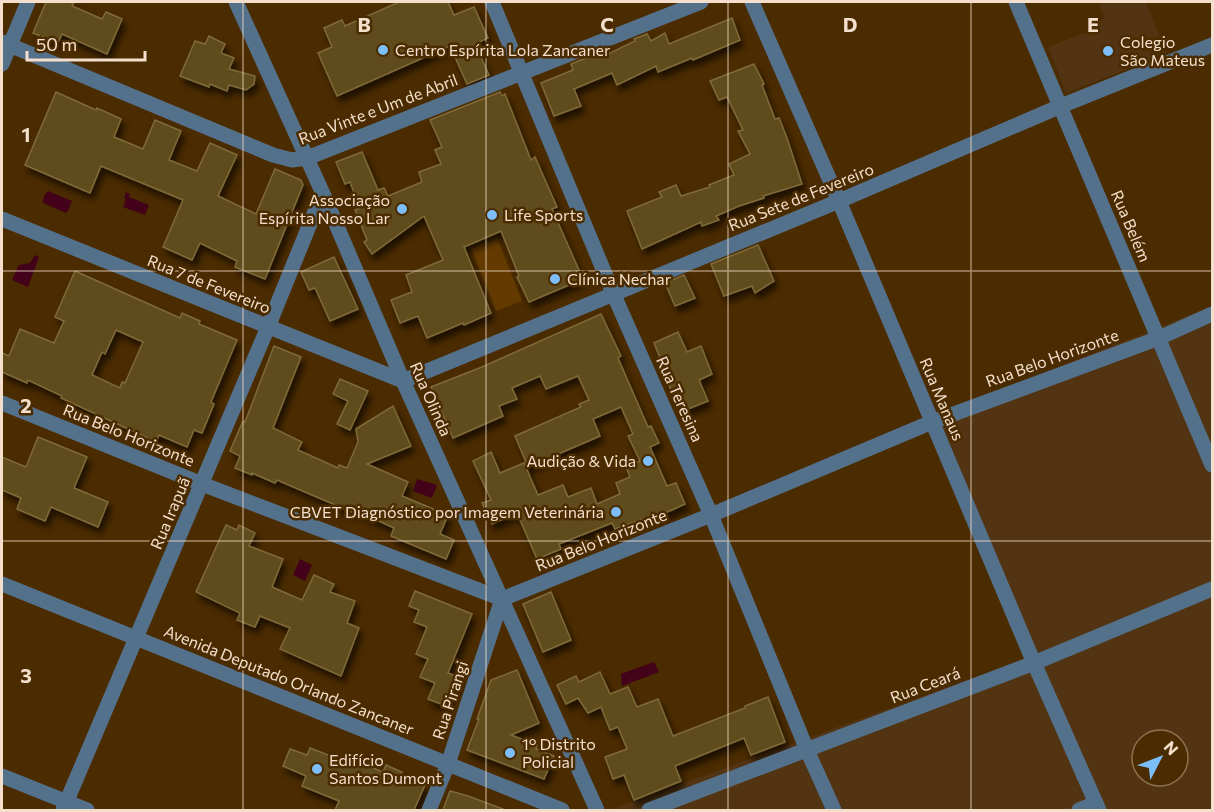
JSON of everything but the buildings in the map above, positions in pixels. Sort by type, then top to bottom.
[{"type":"street","points":[[2,64],[5,44],[28,2]]},
{"type":"street","name":"Rua Olinda","points":[[236,2],[325,198],[403,381],[597,810]]},
{"type":"street","name":"Rua Teresina","points":[[492,2],[834,810]]},
{"type":"street","name":"Rua Vinte e Um de Abril","points":[[5,44],[273,155],[292,160],[307,158],[701,2]]},
{"type":"street","name":"Rua Manaus","points":[[752,2],[839,201],[1034,663],[1098,807]]},
{"type":"street","name":"Rua Belém","points":[[1016,2],[1212,465]]},
{"type":"street","name":"Rua Sete de Fevereiro","points":[[403,381],[1212,45]]},
{"type":"street","name":"Rua Irapuã","points":[[64,806],[202,484],[316,209],[325,198]]},
{"type":"street","name":"Rua 7 de Fevereiro","points":[[2,219],[403,381]]},
{"type":"street","name":"Rua Belo Horizonte","points":[[2,403],[202,484],[502,599],[711,515],[932,422],[1159,338],[1212,314]]},
{"type":"street","name":"Avenida Deputado Orlando Zancaner","points":[[2,584],[558,809]]},
{"type":"street","name":"Rua Ceará","points":[[649,810],[1034,663],[1212,589]]},
{"type":"street","name":"Rua Pirangi","points":[[429,810],[448,764],[502,599]]},
{"type":"street","points":[[2,776],[64,806],[87,810]]},
{"type":"street","points":[[1079,810],[1098,807]]},
{"type":"shaded area","name":"Colegio São Mateus","points":[[1146,2],[1167,54],[1066,93],[1048,47],[1090,31],[1088,25],[1105,18],[1099,4]]},
{"type":"shaded area","points":[[48,191],[72,201],[66,213],[43,203]]},
{"type":"shaded area","points":[[126,192],[130,194],[129,197],[149,205],[145,215],[123,207]]},
{"type":"shaded area","points":[[497,238],[522,301],[496,311],[471,248]]},
{"type":"shaded area","points":[[35,255],[39,257],[28,287],[12,280],[19,265],[30,263]]},
{"type":"shaded area","points":[[1212,306],[1212,810],[609,810],[1033,656],[933,417]]},
{"type":"shaded area","points":[[417,479],[437,485],[432,498],[413,491]]},
{"type":"shaded area","points":[[300,559],[312,565],[305,581],[293,575]]},
{"type":"shaded area","points":[[654,662],[659,672],[622,686],[621,674]]},
{"type":"place","name":"Centro Espírita Lola Zancaner","points":[[383,50]]},
{"type":"place","name":"Colegio São Mateus","points":[[1108,51]]},
{"type":"place","name":"Associação Espírita Nosso Lar","points":[[402,209]]},
{"type":"place","name":"Life Sports","points":[[492,215]]},
{"type":"place","name":"Clínica Nechar","points":[[555,279]]},
{"type":"place","name":"Audição & Vida","points":[[648,461]]},
{"type":"place","name":"CBVET Diagnóstico por Imagem Veterinária","points":[[616,512]]},
{"type":"place","name":"1° Distrito Policial","points":[[510,753]]},
{"type":"place","name":"Edifício Santos Dumont","points":[[317,769]]}]
